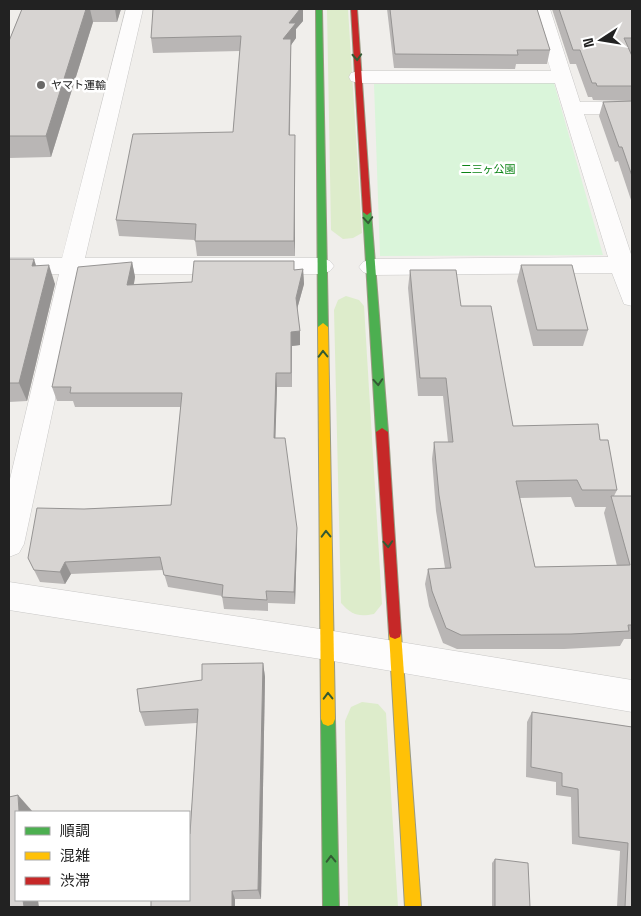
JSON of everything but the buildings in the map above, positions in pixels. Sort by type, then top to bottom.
[{"type":"street","points":[[9,544],[72,266],[134,9]]},
{"type":"street","points":[[319,9],[332,907]]},
{"type":"street","points":[[354,9],[413,907]]},
{"type":"street","points":[[542,9],[573,108],[627,265],[632,298]]},
{"type":"street","points":[[358,77],[563,76]]},
{"type":"street","points":[[573,108],[632,108]]},
{"type":"street","points":[[371,267],[627,265]]},
{"type":"street","points":[[9,266],[322,266]]},
{"type":"street","points":[[9,596],[327,645],[632,696]]},
{"type":"green space","points":[[327,9],[348,9],[362,233],[353,238],[343,239],[331,230]]},
{"type":"green space","name":"二三ヶ公園","points":[[554,83],[603,255],[380,256],[374,84]]},
{"type":"green space","points":[[346,296],[359,300],[364,306],[382,604],[374,614],[364,615],[352,613],[341,603],[334,310],[338,300]]},
{"type":"green space","points":[[362,702],[378,704],[386,713],[398,907],[348,907],[345,721],[351,707]]},
{"type":"traffic: fast","points":[[319,9],[323,327]]},
{"type":"traffic: fast","points":[[367,212],[382,432]]},
{"type":"traffic: fast","points":[[328,719],[331,907]]},
{"type":"traffic: slow","points":[[323,327],[328,719]]},
{"type":"traffic: slow","points":[[395,633],[413,907]]},
{"type":"traffic: jam","points":[[354,9],[367,212]]},
{"type":"traffic: jam","points":[[382,432],[395,633]]},
{"type":"place","name":"ヤマト運輸","points":[[41,85]]}]
